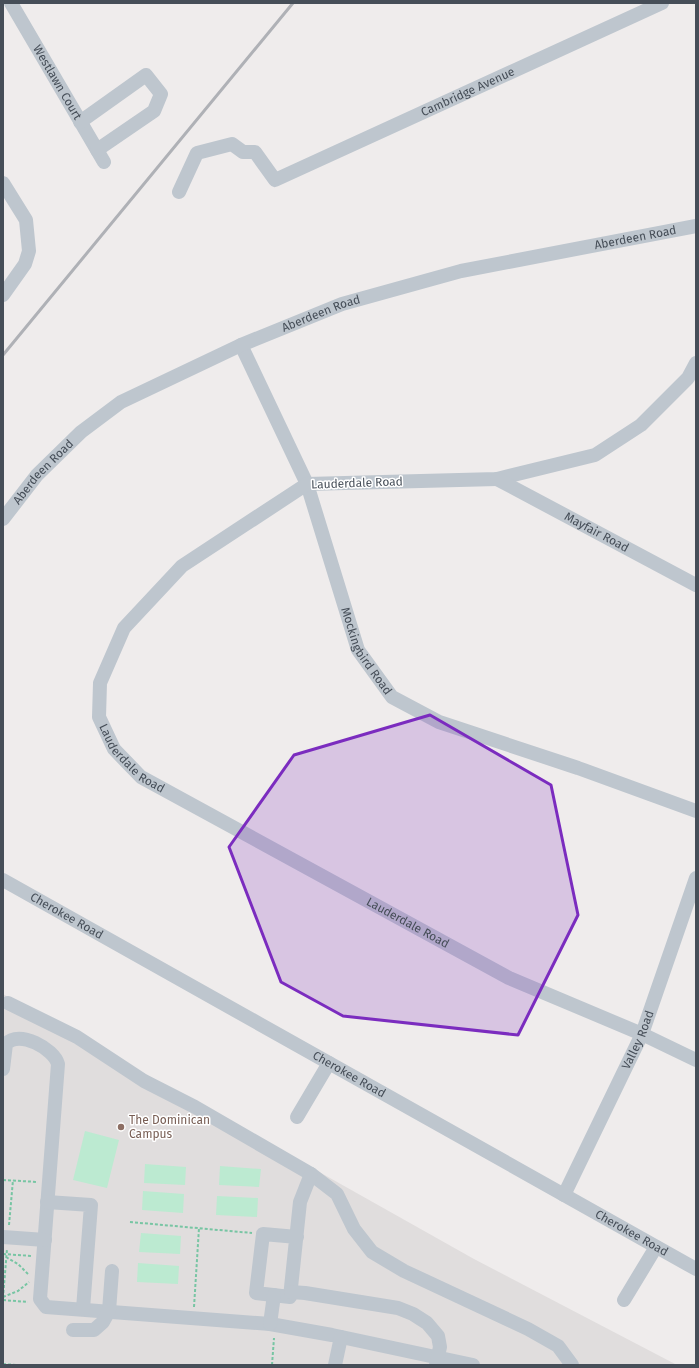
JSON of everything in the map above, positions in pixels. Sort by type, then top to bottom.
[{"type":"street","name":"Westlawn Court","points":[[11,3],[80,122],[100,156],[154,111],[161,94],[146,75],[80,122]]},
{"type":"street","name":"Cambridge Avenue","points":[[180,192],[197,153],[232,144],[243,152],[255,152],[275,180],[662,3]]},
{"type":"street","points":[[3,182],[26,220],[29,252],[25,264],[3,295]]},
{"type":"street","name":"Aberdeen Road","points":[[3,519],[38,475],[81,432],[110,410],[121,402],[241,345],[342,304],[461,271],[696,226]]},
{"type":"street","name":"Mockingbird Road","points":[[241,345],[307,484],[358,650],[392,697],[439,722],[578,768],[696,811]]},
{"type":"street","name":"Lauderdale Road","points":[[696,363],[688,378],[641,425],[595,455],[498,479],[307,484],[182,566],[124,628],[100,683],[99,717],[114,749],[141,776],[508,978],[642,1034],[696,1060]]},
{"type":"street","name":"Mayfair Road","points":[[498,479],[696,585]]},
{"type":"street","name":"Valley Road","points":[[564,1195],[642,1034],[696,878]]},
{"type":"street","name":"Cherokee Road","points":[[3,880],[696,1269]]},
{"type":"street","points":[[8,1003],[77,1037],[144,1081],[195,1107],[311,1174],[337,1194],[354,1229],[372,1252],[404,1271],[558,1346],[572,1365]]},
{"type":"street","points":[[3,1069],[5,1047],[9,1041],[15,1038],[21,1038],[31,1042],[47,1050],[57,1058],[58,1072],[41,1302],[46,1307],[270,1324],[342,1337],[437,1362],[473,1365]]},
{"type":"street","points":[[297,1117],[329,1063]]},
{"type":"street","points":[[297,1237],[263,1234],[256,1294],[290,1297],[297,1237],[300,1202],[311,1174]]},
{"type":"street","points":[[48,1202],[91,1205],[83,1309]]},
{"type":"street","points":[[6,1238],[45,1240]]},
{"type":"street","points":[[624,1300],[656,1247]]},
{"type":"street","points":[[73,1330],[94,1330],[103,1322],[109,1311],[112,1271]]},
{"type":"street","points":[[291,1292],[398,1308],[413,1314],[427,1323],[438,1336],[440,1347],[437,1362]]},
{"type":"street","points":[[270,1324],[274,1295]]},
{"type":"street","points":[[335,1365],[342,1337]]},
{"type":"path","points":[[3,1180],[49,1182]]},
{"type":"path","points":[[3,1299],[7,1254],[6,1238],[13,1180]]},
{"type":"path","points":[[130,1222],[263,1234]]},
{"type":"path","points":[[193,1318],[199,1228]]},
{"type":"path","points":[[3,1254],[36,1255]]},
{"type":"path","points":[[3,1299],[18,1291],[31,1279],[22,1267],[11,1259],[6,1258]]},
{"type":"path","points":[[3,1299],[32,1302]]},
{"type":"path","points":[[3,1364],[16,1365]]},
{"type":"highlighted area","points":[[430,715],[551,785],[578,915],[518,1035],[343,1016],[281,982],[229,847],[294,755]]},
{"type":"shaded area","name":"The Dominican Campus","points":[[3,994],[474,1259],[677,1365],[3,1365]]},
{"type":"green space","points":[[85,1131],[119,1140],[107,1188],[73,1180]]},
{"type":"green space","points":[[145,1164],[186,1167],[185,1185],[144,1183]]},
{"type":"green space","points":[[220,1166],[261,1169],[259,1187],[219,1185]]},
{"type":"green space","points":[[143,1191],[184,1194],[183,1213],[142,1210]]},
{"type":"green space","points":[[217,1196],[258,1198],[257,1217],[216,1215]]},
{"type":"green space","points":[[141,1233],[181,1236],[180,1254],[139,1252]]},
{"type":"green space","points":[[138,1263],[179,1266],[178,1284],[137,1282]]},
{"type":"railway","points":[[3,355],[293,3]]},
{"type":"place","name":"The Dominican Campus","points":[[121,1127]]}]
